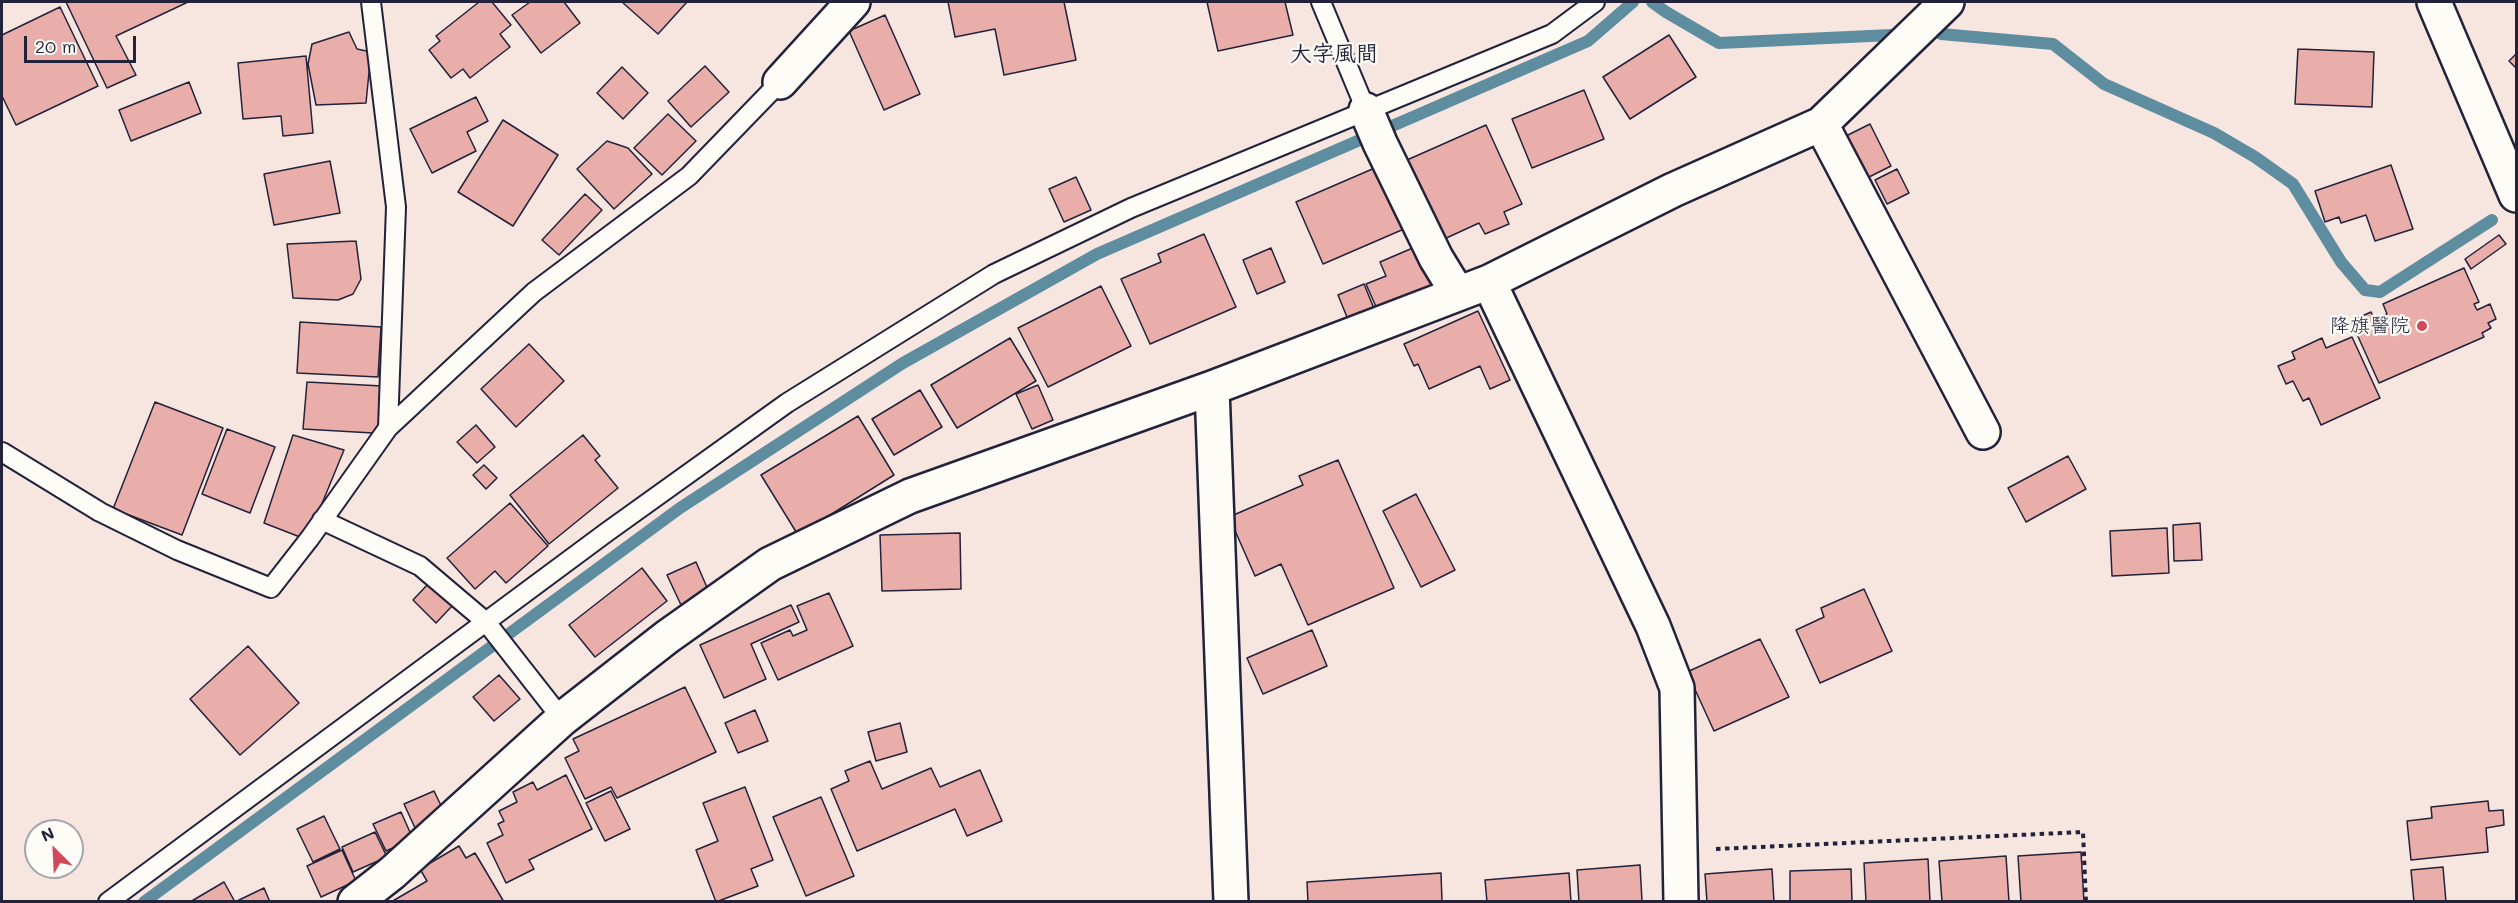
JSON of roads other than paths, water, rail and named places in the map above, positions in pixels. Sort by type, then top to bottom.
[{"type":"street","points":[[780,82],[852,2]]},
{"type":"street","points":[[355,902],[392,873],[562,719],[667,637],[770,564],[910,496],[1212,388],[1489,282],[1673,190],[1821,124],[1947,2]]},
{"type":"street","points":[[2434,2],[2517,195]]},
{"type":"street","points":[[1371,122],[1436,258],[1458,294]]},
{"type":"street","points":[[1821,124],[1983,432]]},
{"type":"street","points":[[1489,282],[1653,626],[1677,688],[1681,902]]},
{"type":"street","points":[[1212,388],[1230,902]]},
{"type":"lane","points":[[371,2],[396,207],[388,428]]},
{"type":"lane","points":[[1321,2],[1371,122]]},
{"type":"lane","points":[[108,902],[488,625],[787,403],[994,274],[1131,208],[1371,122],[1552,34],[1595,2]]},
{"type":"lane","points":[[2,452],[119,522],[177,550],[272,588],[388,428],[534,291],[689,176],[780,82]]},
{"type":"lane","points":[[322,520],[420,566],[488,625],[562,719]]},
{"type":"waterway","points":[[144,902],[680,508],[903,363],[1097,254],[1588,41],[1633,2]]},
{"type":"waterway","points":[[1652,2],[1719,43],[1892,35]]},
{"type":"waterway","points":[[1941,34],[2053,44],[2104,84],[2214,133],[2255,157],[2293,184],[2341,262],[2365,290],[2380,292],[2492,220]]},
{"type":"place","name":"降旗醫院","points":[[2422,326]]},
{"type":"district","name":"大字風間","points":[[1334,54]]}]
